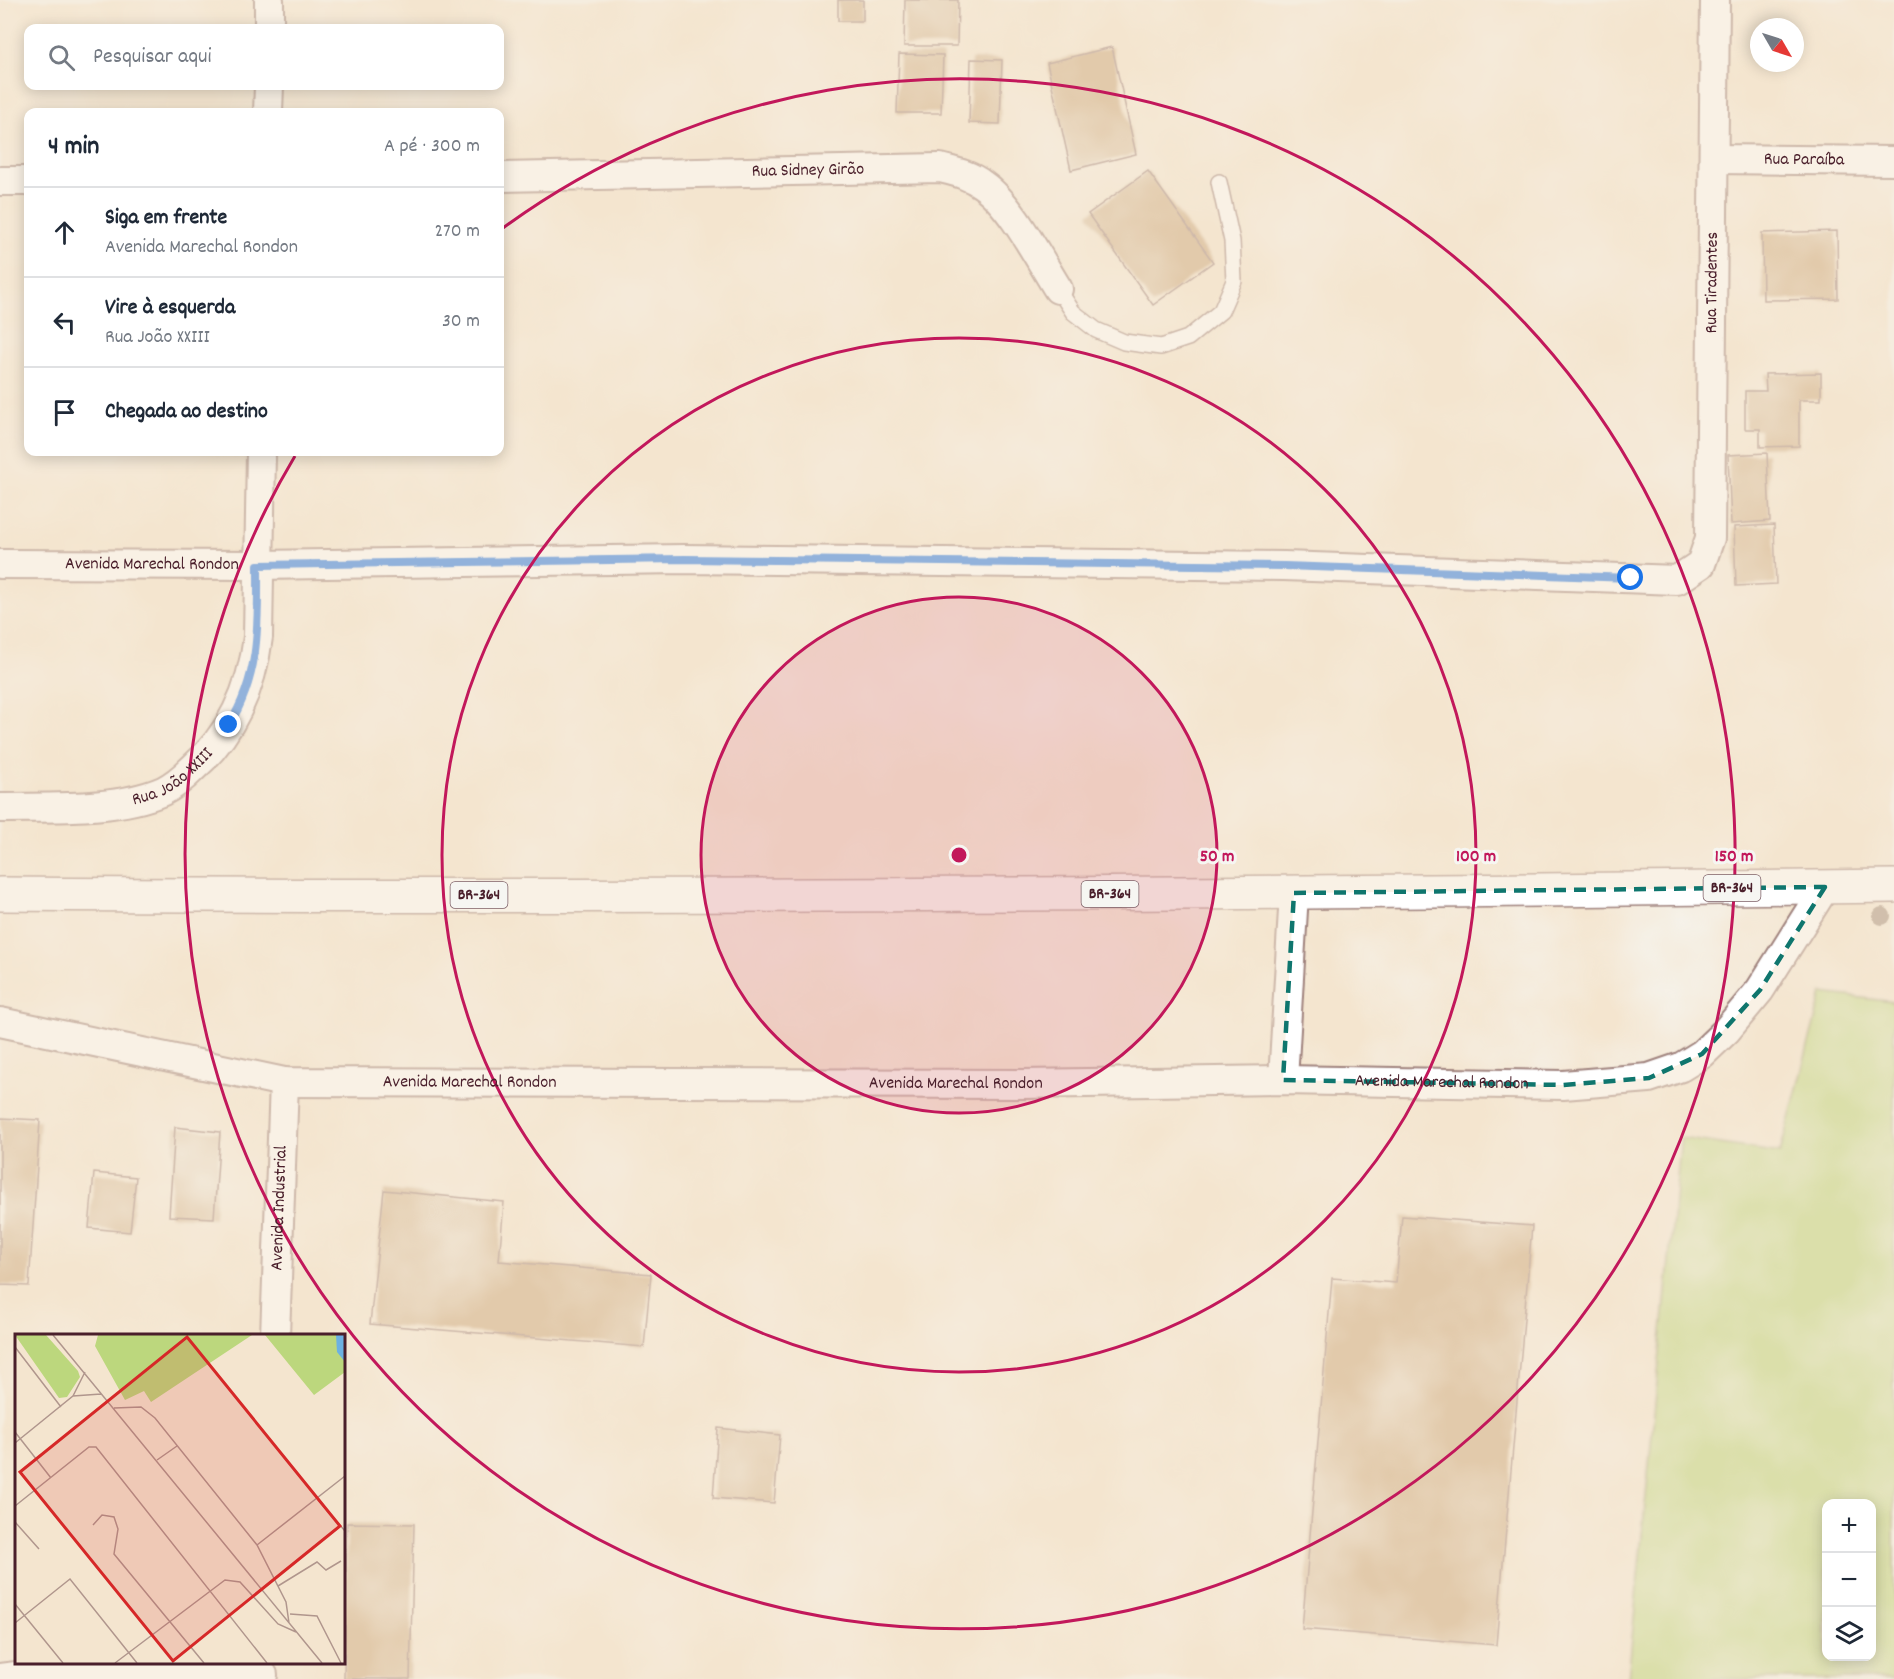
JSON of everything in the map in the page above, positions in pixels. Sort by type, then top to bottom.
[{"type":"highway","name":"BR-364","points":[[0,894],[333,896],[1294,893],[1894,886]]},
{"type":"street","points":[[269,0],[269,24]]},
{"type":"street","name":"Rua Tiradentes","points":[[1701,564],[1710,538],[1715,0]]},
{"type":"street","points":[[268,90],[268,108]]},
{"type":"street","name":"Rua Paraíba","points":[[1714,159],[1894,161]]},
{"type":"street","name":"Rua Sidney Girão","points":[[504,177],[940,168],[965,174],[985,186],[1005,207],[1058,289]]},
{"type":"street","points":[[0,181],[24,181]]},
{"type":"street","name":"Rua João XXIII","points":[[0,808],[90,806],[145,796],[164,790],[186,775],[207,756],[236,715],[255,663],[258,638],[261,456]]},
{"type":"street","name":"Avenida Marechal Rondon","points":[[0,564],[258,565],[684,559],[1284,566],[1677,580],[1701,564]]},
{"type":"street","name":"Avenida Marechal Rondon","points":[[0,1022],[284,1082],[1023,1084],[1283,1080],[1563,1085],[1649,1078],[1681,1067],[1702,1054],[1726,1031],[1760,990],[1825,887]]},
{"type":"street","points":[[1283,1080],[1294,893]]},
{"type":"street","name":"Avenida Industrial","points":[[275,1334],[284,1082]]},
{"type":"street","points":[[0,1678],[66,1670],[264,1672]]},
{"type":"lane","points":[[1058,289],[1073,312],[1096,330],[1124,342],[1161,346],[1188,338],[1221,311],[1234,281],[1232,241],[1219,182]]},
{"type":"highlighted area","points":[[1825,887],[1760,990],[1702,1054],[1649,1078],[1563,1085],[1283,1080],[1294,893]]},
{"type":"green space","points":[[1822,993],[1894,1002],[1894,1679],[1628,1679],[1681,1138],[1780,1153]]},
{"type":"building","points":[[838,0],[863,0],[863,21],[838,21]]},
{"type":"building","points":[[905,0],[958,0],[957,46],[904,46]]},
{"type":"building","points":[[1112,47],[1136,154],[1071,170],[1047,63]]},
{"type":"building","points":[[899,54],[943,55],[941,113],[897,113]]},
{"type":"building","points":[[971,59],[1002,60],[1000,124],[969,123]]},
{"type":"building","points":[[1148,171],[1213,262],[1153,305],[1088,214]]},
{"type":"building","points":[[1837,231],[1838,299],[1763,300],[1762,233]]},
{"type":"building","points":[[1821,373],[1821,400],[1799,400],[1799,446],[1760,447],[1760,429],[1745,429],[1745,391],[1766,391],[1765,374]]},
{"type":"building","points":[[1767,453],[1770,521],[1731,524],[1728,455]]},
{"type":"building","points":[[1774,525],[1776,584],[1736,586],[1734,527]]},
{"type":"building","points":[[0,1118],[40,1120],[29,1286],[0,1285]]},
{"type":"building","points":[[175,1127],[220,1132],[214,1218],[169,1216]]},
{"type":"building","points":[[94,1173],[136,1177],[130,1232],[89,1228]]},
{"type":"building","points":[[384,1190],[504,1202],[499,1261],[651,1274],[644,1347],[370,1324]]},
{"type":"building","points":[[1402,1216],[1532,1226],[1496,1645],[1302,1629],[1332,1278],[1396,1283]]},
{"type":"building","points":[[718,1428],[780,1435],[774,1503],[713,1498]]},
{"type":"building","points":[[347,1523],[414,1524],[410,1679],[344,1679]]},
{"type":"route","points":[[229,725],[236,715],[255,663],[258,638],[258,565],[684,559],[1284,566],[1631,578]]}]
